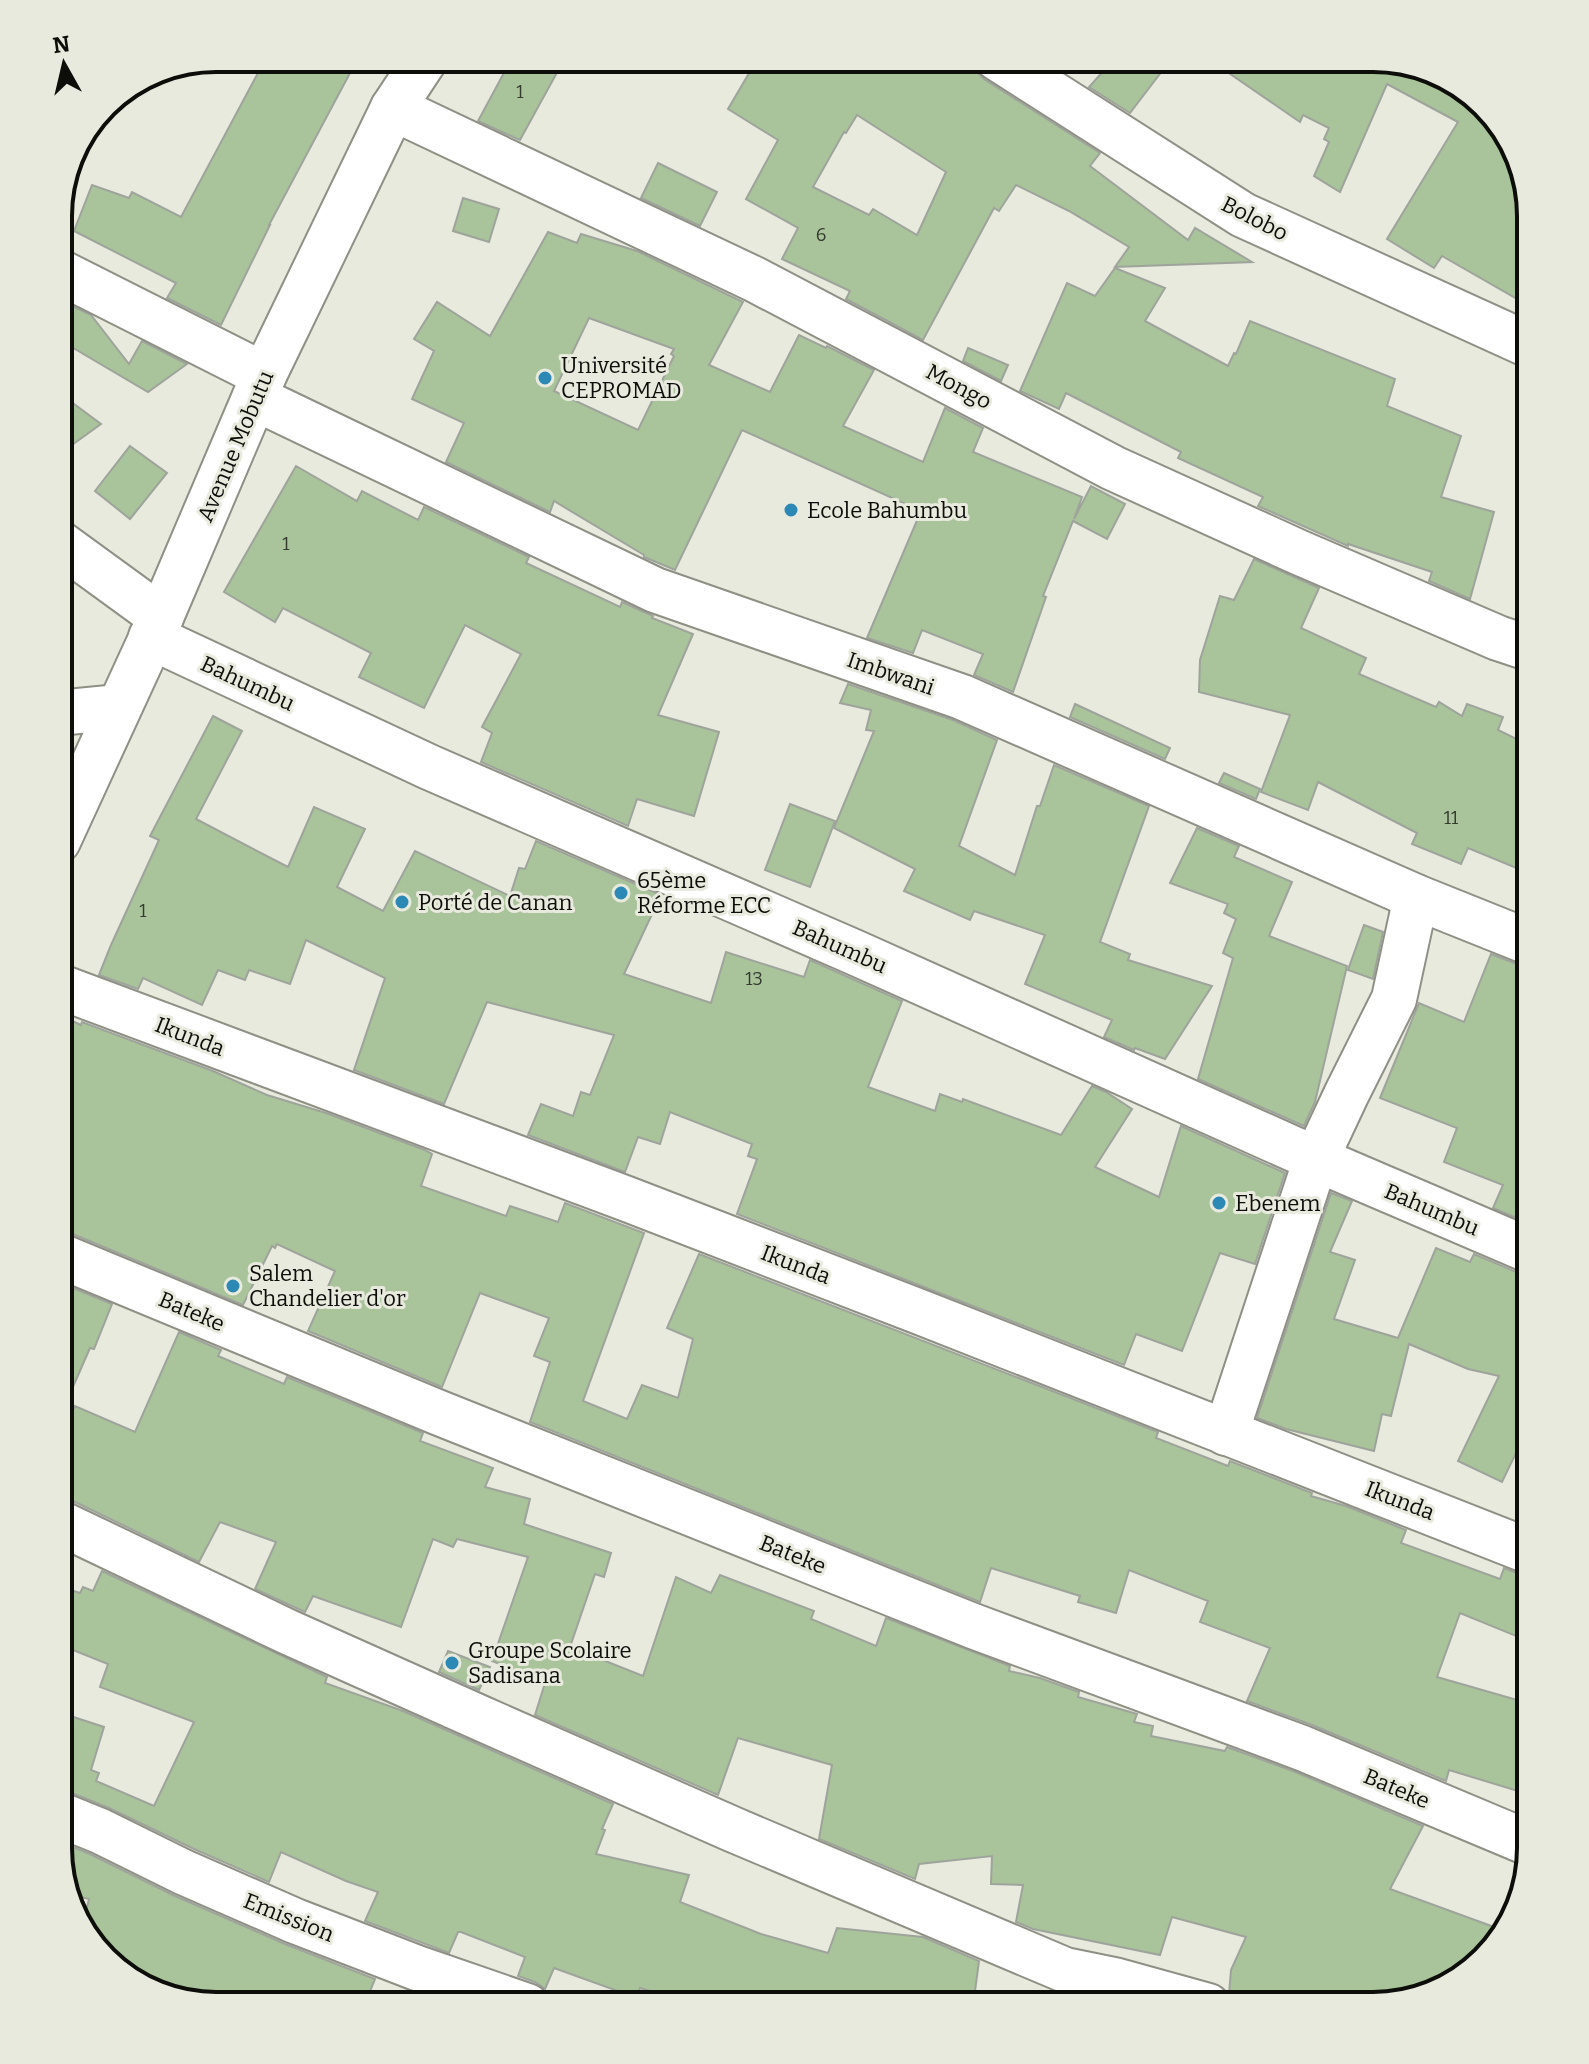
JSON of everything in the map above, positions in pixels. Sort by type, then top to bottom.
[{"type":"street","name":"Avenue Mobutu","points":[[72,810],[156,627],[260,386],[393,108],[417,72]]},
{"type":"street","name":"Bolobo","points":[[1019,72],[1243,215],[1517,340]]},
{"type":"street","name":"Mongo","points":[[393,108],[754,279],[1113,468],[1298,552],[1517,644]]},
{"type":"street","name":"Imbwani","points":[[72,279],[171,327],[260,386],[655,590],[962,697],[1416,897],[1517,937]]},
{"type":"street","name":"Bahumbu","points":[[72,554],[156,627],[429,767],[1517,1245]]},
{"type":"street","points":[[72,712],[119,707]]},
{"type":"street","points":[[1226,1433],[1316,1159],[1394,999],[1416,897]]},
{"type":"street","name":"Ikunda","points":[[72,991],[920,1312],[1517,1547]]},
{"type":"street","name":"Bateke","points":[[72,1261],[451,1418],[973,1626],[1302,1748],[1517,1838]]},
{"type":"street","points":[[72,1529],[288,1632],[732,1829],[1065,1970],[1157,1992]]},
{"type":"street","name":"Emission","points":[[72,1820],[295,1921],[486,1992]]},
{"type":"building","points":[[259,72],[351,72],[269,225],[221,325],[167,298],[176,283],[74,231],[92,185],[129,198],[132,192],[181,217]]},
{"type":"building","points":[[504,72],[557,72],[520,140],[478,121]]},
{"type":"building","points":[[750,72],[977,72],[1100,153],[1090,166],[1188,240],[1195,228],[1252,262],[1115,267],[1129,247],[1069,211],[1016,185],[999,211],[994,208],[923,340],[846,299],[850,291],[782,259],[798,228],[746,199],[778,140],[728,109]],"holes":[[[857,115],[946,172],[917,235],[873,209],[869,215],[813,187]]]},
{"type":"building","points":[[1102,72],[1161,72],[1130,113],[1089,87]]},
{"type":"building","points":[[1227,72],[1382,72],[1428,83],[1468,108],[1493,136],[1514,188],[1517,207],[1517,299],[1442,256],[1434,268],[1387,239],[1458,122],[1387,84],[1340,192],[1314,176],[1329,142],[1324,139],[1329,128],[1303,115],[1300,122]]},
{"type":"building","points":[[658,163],[717,192],[700,226],[641,198]]},
{"type":"building","points":[[463,198],[499,209],[489,242],[453,231]]},
{"type":"building","points":[[548,232],[577,243],[581,234],[637,251],[743,302],[709,365],[770,392],[799,335],[874,370],[843,426],[923,462],[945,408],[983,428],[973,452],[1082,497],[1074,519],[1091,486],[1125,504],[1107,539],[1073,521],[1043,596],[1046,597],[1013,692],[974,675],[983,654],[922,630],[913,653],[867,638],[921,511],[742,430],[675,570],[644,557],[554,501],[550,512],[446,462],[464,423],[412,399],[434,351],[414,339],[437,302],[490,336]],"holes":[[[589,318],[674,349],[671,354],[674,356],[638,430],[554,391]]]},
{"type":"building","points":[[1115,268],[1165,288],[1145,321],[1228,366],[1250,321],[1395,379],[1387,406],[1461,436],[1441,497],[1494,512],[1470,599],[1429,581],[1432,572],[1348,546],[1258,506],[1263,497],[1178,458],[1181,452],[1066,393],[1059,409],[1020,391],[1067,283],[1095,296]]},
{"type":"building","points":[[72,306],[91,315],[129,364],[142,341],[187,364],[148,392],[72,347]]},
{"type":"building","points":[[968,348],[1008,365],[1001,381],[963,361]]},
{"type":"building","points":[[72,402],[101,424],[72,445]]},
{"type":"building","points":[[130,446],[167,473],[130,519],[95,491]]},
{"type":"building","points":[[296,466],[357,501],[362,491],[418,520],[424,507],[529,557],[526,563],[620,607],[622,602],[693,634],[658,715],[719,732],[694,816],[637,799],[628,826],[481,762],[492,733],[482,727],[521,654],[465,625],[424,708],[359,677],[371,653],[283,608],[275,622],[224,592]]},
{"type":"building","points":[[1254,559],[1319,588],[1301,628],[1366,658],[1359,674],[1436,707],[1439,702],[1462,716],[1467,704],[1503,717],[1498,730],[1517,739],[1517,868],[1468,848],[1461,864],[1412,844],[1417,833],[1318,782],[1308,810],[1261,792],[1290,715],[1199,692],[1200,660],[1220,596],[1234,600]]},
{"type":"building","points":[[848,684],[953,720],[997,740],[959,846],[1015,875],[1054,765],[1149,806],[1100,942],[1130,954],[1128,960],[1212,986],[1165,1059],[1104,1037],[1112,1020],[1025,984],[1045,935],[974,911],[970,920],[904,891],[915,869],[834,828],[874,731],[866,730],[871,710],[840,703]]},
{"type":"building","points":[[1075,704],[1170,748],[1165,759],[1070,717]]},
{"type":"building","points":[[213,716],[242,731],[196,819],[288,867],[314,807],[365,829],[337,887],[383,911],[415,851],[510,896],[519,868],[525,869],[536,841],[661,895],[624,974],[711,1003],[726,952],[804,977],[810,960],[902,1001],[868,1087],[935,1111],[940,1094],[962,1102],[963,1099],[1061,1135],[1092,1086],[1132,1109],[1095,1167],[1159,1197],[1181,1126],[1285,1173],[1255,1264],[1220,1253],[1182,1351],[1136,1334],[1124,1365],[737,1214],[757,1159],[748,1156],[752,1144],[670,1112],[660,1144],[638,1137],[625,1172],[528,1135],[541,1104],[573,1116],[581,1092],[590,1095],[614,1035],[487,1002],[444,1104],[354,1070],[385,978],[306,940],[290,984],[249,970],[245,980],[218,970],[202,1005],[143,978],[138,989],[99,975],[159,840],[150,836]]},
{"type":"building","points":[[1224,773],[1260,789],[1256,799],[1219,783]]},
{"type":"building","points":[[790,804],[835,821],[810,887],[765,870]]},
{"type":"building","points":[[1197,828],[1239,846],[1234,857],[1292,882],[1269,936],[1347,966],[1315,1102],[1304,1126],[1198,1079],[1233,958],[1223,953],[1236,919],[1224,913],[1228,904],[1170,883]]},
{"type":"building","points":[[1364,925],[1383,932],[1373,979],[1348,970]]},
{"type":"building","points":[[1491,954],[1517,964],[1517,1218],[1493,1208],[1503,1185],[1444,1162],[1457,1128],[1380,1098],[1419,1003],[1464,1022]]},
{"type":"building","points":[[72,1021],[213,1071],[267,1095],[425,1150],[432,1154],[421,1186],[506,1216],[510,1206],[558,1222],[565,1203],[644,1233],[583,1401],[627,1419],[642,1385],[678,1398],[693,1339],[667,1328],[699,1254],[1158,1432],[1156,1438],[1228,1466],[1230,1461],[1312,1493],[1311,1496],[1406,1530],[1401,1543],[1500,1579],[1504,1568],[1517,1573],[1517,1636],[1460,1613],[1437,1677],[1517,1700],[1517,1791],[1449,1770],[1446,1781],[1247,1701],[1270,1648],[1200,1622],[1208,1601],[1129,1570],[1116,1613],[1078,1602],[1080,1596],[991,1568],[980,1602],[530,1422],[550,1362],[534,1356],[549,1318],[480,1293],[442,1387],[308,1331],[335,1271],[277,1244],[275,1248],[272,1246],[243,1305],[72,1234]]},
{"type":"building","points":[[1331,1193],[1352,1201],[1330,1252],[1355,1260],[1334,1319],[1398,1338],[1436,1248],[1470,1262],[1474,1254],[1517,1272],[1517,1451],[1502,1482],[1458,1461],[1499,1376],[1468,1369],[1409,1344],[1391,1416],[1382,1414],[1374,1451],[1286,1429],[1257,1418]]},
{"type":"building","points":[[72,1288],[112,1304],[94,1349],[90,1348],[72,1389]]},
{"type":"building","points":[[179,1332],[221,1350],[218,1356],[284,1384],[287,1377],[423,1433],[420,1441],[493,1468],[485,1487],[530,1499],[524,1524],[611,1553],[604,1577],[595,1574],[570,1647],[643,1676],[676,1577],[711,1593],[720,1575],[814,1611],[811,1619],[876,1646],[886,1618],[1010,1666],[1009,1671],[1040,1678],[1079,1692],[1078,1697],[1137,1714],[1134,1722],[1153,1726],[1151,1736],[1225,1751],[1227,1747],[1293,1771],[1423,1826],[1390,1889],[1494,1927],[1468,1956],[1445,1973],[1410,1987],[1372,1992],[1229,1992],[1231,1970],[1246,1937],[1172,1917],[1160,1955],[1033,1929],[1016,1922],[1023,1885],[991,1884],[992,1856],[919,1864],[915,1879],[819,1839],[832,1765],[738,1738],[718,1795],[535,1715],[545,1683],[492,1661],[528,1557],[457,1539],[453,1547],[433,1539],[401,1627],[313,1596],[305,1612],[255,1589],[276,1542],[220,1522],[199,1562],[72,1500],[72,1413],[75,1406],[135,1432]]},
{"type":"building","points":[[102,1571],[327,1677],[325,1683],[403,1711],[613,1804],[596,1854],[689,1875],[680,1902],[761,1934],[828,1953],[837,1928],[923,1937],[979,1961],[975,1992],[653,1992],[640,1988],[639,1992],[620,1992],[554,1968],[545,1989],[518,1976],[525,1957],[461,1932],[458,1932],[449,1953],[365,1921],[378,1892],[281,1852],[269,1882],[194,1849],[72,1793],[72,1717],[104,1727],[91,1770],[99,1773],[96,1781],[154,1806],[194,1722],[100,1687],[108,1664],[72,1650],[72,1590],[80,1593],[83,1587],[93,1591]]},
{"type":"building","points":[[448,1651],[490,1667],[479,1690],[439,1672]]},
{"type":"building","points":[[72,1847],[285,1944],[375,1979],[370,1992],[216,1992],[179,1987],[144,1973],[121,1956],[96,1928],[86,1909],[89,1899],[80,1894]]},
{"type":"place","name":"Université CEPROMAD","points":[[545,378]]},
{"type":"place","name":"Ecole Bahumbu","points":[[791,510]]},
{"type":"place","name":"65ème Réforme ECC","points":[[621,893]]},
{"type":"place","name":"Porté de Canan","points":[[402,902]]},
{"type":"place","name":"Ebenem","points":[[1219,1203]]},
{"type":"place","name":"Salem Chandelier d'or","points":[[233,1286]]},
{"type":"place","name":"Groupe Scolaire Sadisana","points":[[452,1663]]}]
